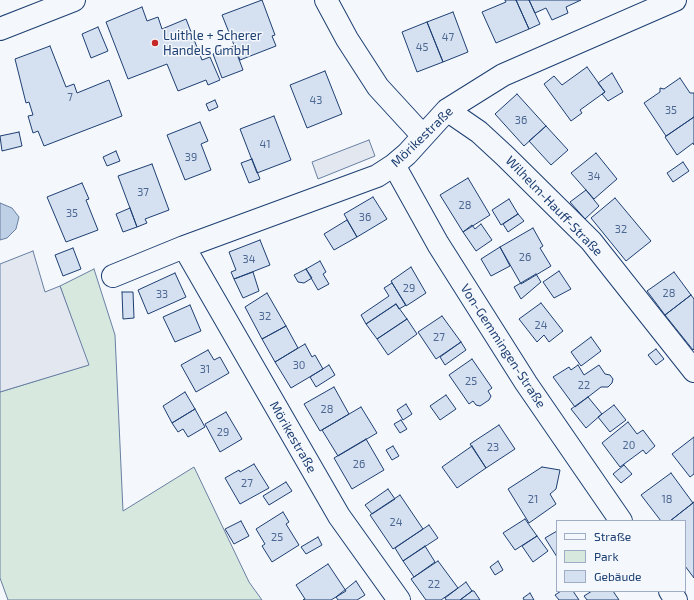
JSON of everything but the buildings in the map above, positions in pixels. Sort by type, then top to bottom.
[{"type":"street","points":[[0,28],[74,0]]},
{"type":"street","points":[[326,0],[347,39],[378,88],[424,136]]},
{"type":"street","name":"Mörikestraße","points":[[112,276],[184,247],[377,176],[394,165],[424,136],[447,110],[503,75],[675,0]]},
{"type":"street","name":"Wilhelm-Hauff-Straße","points":[[447,110],[479,132],[591,241],[694,371]]},
{"type":"street","name":"Von-Gemmingen-Straße","points":[[394,165],[438,244],[526,383],[621,520]]},
{"type":"street","name":"Mörikestraße","points":[[184,247],[339,516],[399,600]]},
{"type":"green space","points":[[94,269],[115,335],[123,511],[194,467],[249,582],[262,600],[8,600],[0,578],[0,392],[88,365],[60,286]]},
{"type":"shaded area","points":[[369,140],[375,156],[318,179],[312,162]]},
{"type":"shaded area","points":[[33,251],[45,292],[60,286],[89,365],[0,392],[0,264]]},
{"type":"water","points":[[0,203],[12,208],[19,217],[16,229],[7,238],[0,240]]},
{"type":"place","name":"Luithle + Scherer Handels GmbH","points":[[155,43]]}]
